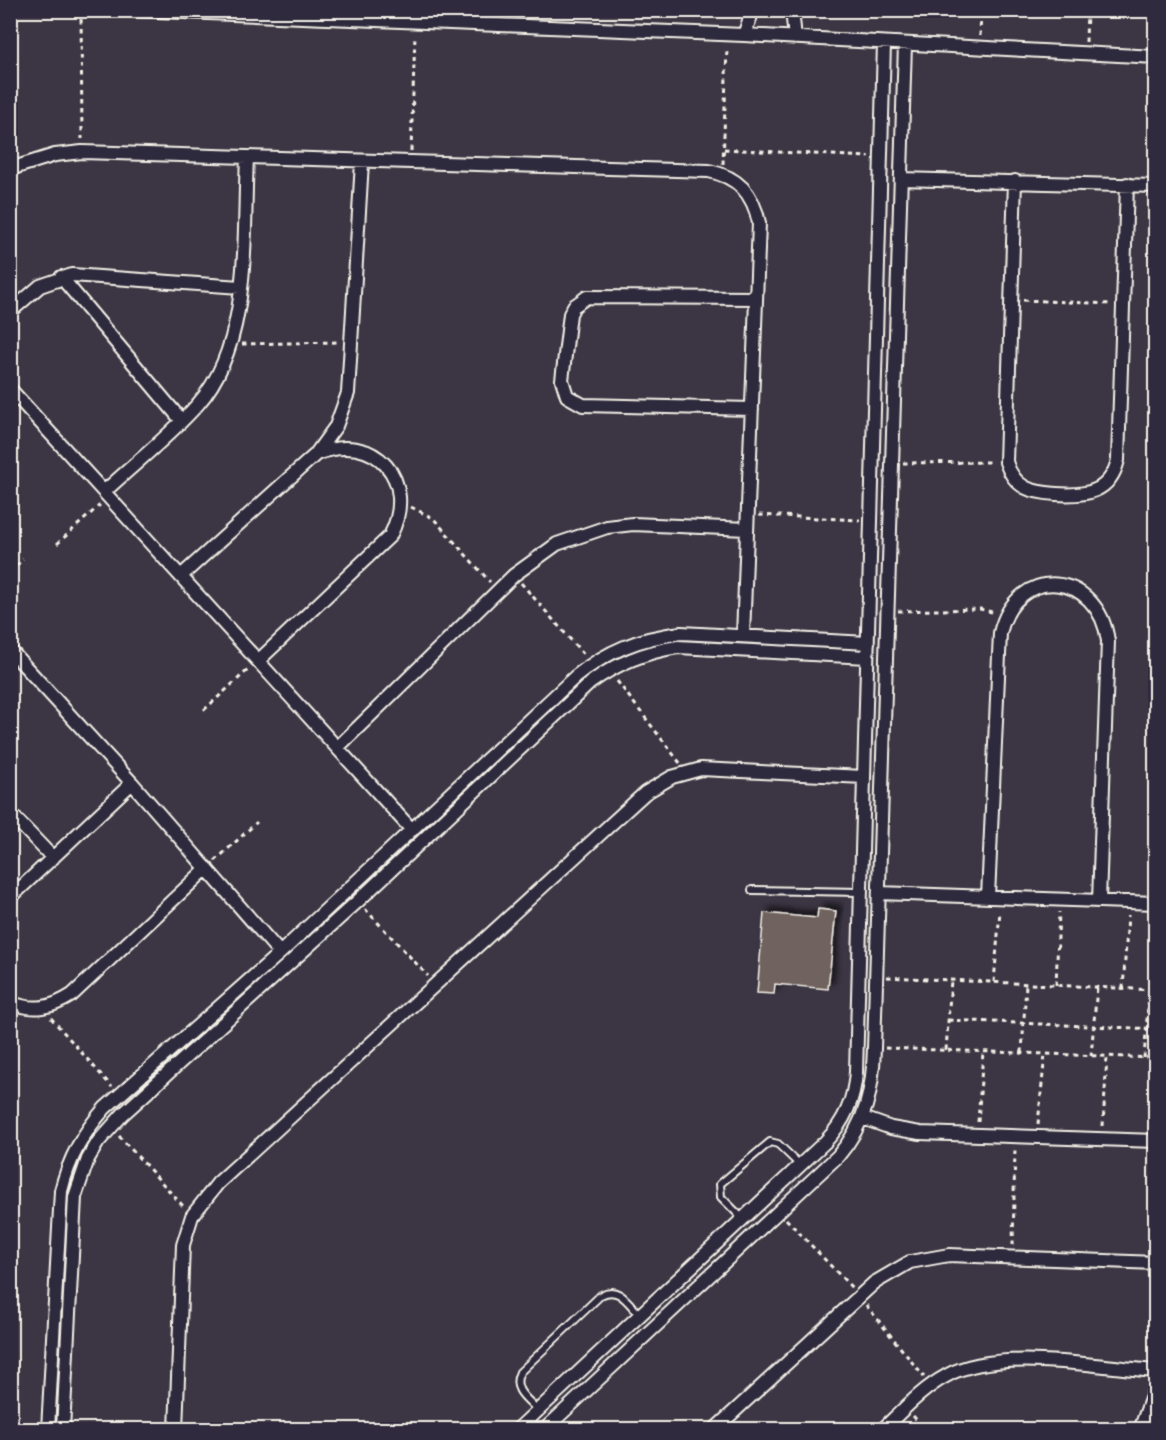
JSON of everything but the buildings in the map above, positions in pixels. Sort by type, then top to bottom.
[{"type":"street","points":[[134,10],[322,14],[415,21],[728,34],[1155,57]]},
{"type":"street","points":[[744,35],[753,10]]},
{"type":"street","points":[[792,10],[795,38]]},
{"type":"street","points":[[517,1430],[836,1130],[845,1117],[855,1088],[884,43]]},
{"type":"street","points":[[544,1430],[838,1156],[864,1118],[872,1089],[905,44]]},
{"type":"street","points":[[10,169],[55,155],[82,152],[709,171],[723,174],[742,186],[756,206],[759,223],[743,636]]},
{"type":"street","points":[[106,494],[182,421],[213,383],[232,344],[239,310],[247,158]]},
{"type":"street","points":[[181,576],[315,455],[327,441],[343,410],[348,393],[353,342],[362,162]]},
{"type":"street","points":[[901,179],[1155,186]]},
{"type":"street","points":[[1015,181],[1006,462],[1015,480],[1030,492],[1081,495],[1102,488],[1110,480],[1118,460],[1127,184]]},
{"type":"street","points":[[10,312],[30,292],[61,277],[83,275],[240,286]]},
{"type":"street","points":[[61,277],[182,421]]},
{"type":"street","points":[[752,409],[583,405],[567,396],[562,380],[570,314],[574,306],[587,297],[756,298]]},
{"type":"street","points":[[10,389],[412,830]]},
{"type":"street","points":[[258,661],[390,536],[398,521],[401,504],[399,488],[392,472],[380,459],[365,451],[349,447],[331,448],[315,455]]},
{"type":"street","points":[[337,748],[514,575],[557,544],[607,527],[633,524],[747,529]]},
{"type":"street","points":[[988,897],[1000,633],[1010,606],[1025,593],[1043,586],[1062,585],[1081,592],[1096,604],[1105,621],[1108,640],[1099,901]]},
{"type":"street","points":[[48,1430],[61,1191],[69,1164],[81,1138],[105,1108],[280,953],[591,664],[612,651],[657,636],[681,633],[868,643]]},
{"type":"street","points":[[63,1430],[75,1197],[88,1159],[110,1126],[358,901],[590,683],[608,670],[630,658],[678,647],[867,657]]},
{"type":"street","points":[[10,650],[132,783],[280,953]]},
{"type":"street","points":[[176,1430],[182,1259],[192,1216],[218,1183],[645,793],[687,772],[716,768],[864,777]]},
{"type":"street","points":[[10,898],[132,783]]},
{"type":"street","points":[[10,813],[53,858]]},
{"type":"street","points":[[10,1002],[23,1007],[42,1008],[58,1004],[72,995],[207,868]]},
{"type":"street","points":[[879,893],[1155,904]]},
{"type":"street","points":[[864,1118],[906,1131],[1155,1141]]},
{"type":"street","points":[[714,1430],[860,1296],[891,1271],[929,1257],[950,1255],[1155,1263]]},
{"type":"street","points":[[882,1430],[931,1386],[960,1368],[994,1360],[1155,1371]]},
{"type":"street","points":[[1140,1430],[1155,1385]]},
{"type":"lane","points":[[752,890],[861,892]]},
{"type":"lane","points":[[743,1219],[721,1197],[720,1184],[770,1142],[778,1144],[801,1165]]},
{"type":"lane","points":[[538,1410],[518,1389],[517,1377],[601,1295],[612,1291],[618,1292],[640,1315]]},
{"type":"path","points":[[81,10],[82,152]]},
{"type":"path","points":[[980,48],[981,10]]},
{"type":"path","points":[[1086,54],[1087,10]]},
{"type":"path","points":[[411,163],[415,21]]},
{"type":"path","points":[[723,174],[728,34]]},
{"type":"path","points":[[724,149],[881,158]]},
{"type":"path","points":[[1011,300],[1123,304]]},
{"type":"path","points":[[232,344],[353,342]]},
{"type":"path","points":[[892,464],[1006,462]]},
{"type":"path","points":[[57,544],[106,494]]},
{"type":"path","points":[[401,504],[423,511],[433,518],[498,591]]},
{"type":"path","points":[[748,514],[871,520]]},
{"type":"path","points":[[10,572],[23,559]]},
{"type":"path","points":[[514,575],[591,664]]},
{"type":"path","points":[[887,611],[980,609],[996,613],[1004,619]]},
{"type":"path","points":[[204,710],[258,661]]},
{"type":"path","points":[[608,670],[687,772]]},
{"type":"path","points":[[207,868],[257,822]]},
{"type":"path","points":[[994,982],[1001,897]]},
{"type":"path","points":[[1056,985],[1059,899]]},
{"type":"path","points":[[358,901],[436,985]]},
{"type":"path","points":[[1123,989],[1129,902]]},
{"type":"path","points":[[1144,1058],[1155,904]]},
{"type":"path","points":[[876,976],[1155,990]]},
{"type":"path","points":[[946,1050],[951,980]]},
{"type":"path","points":[[1023,1053],[1026,984]]},
{"type":"path","points":[[1091,1056],[1097,987]]},
{"type":"path","points":[[42,1008],[119,1095]]},
{"type":"path","points":[[948,1020],[1155,1029]]},
{"type":"path","points":[[874,1048],[1155,1058]]},
{"type":"path","points":[[977,1135],[983,1052]]},
{"type":"path","points":[[1037,1137],[1045,1054]]},
{"type":"path","points":[[1102,1139],[1107,1056]]},
{"type":"path","points":[[110,1126],[192,1216]]},
{"type":"path","points":[[1012,1257],[1015,1136]]},
{"type":"path","points":[[779,1211],[860,1296],[931,1386]]},
{"type":"path","points":[[906,1408],[926,1430]]}]
